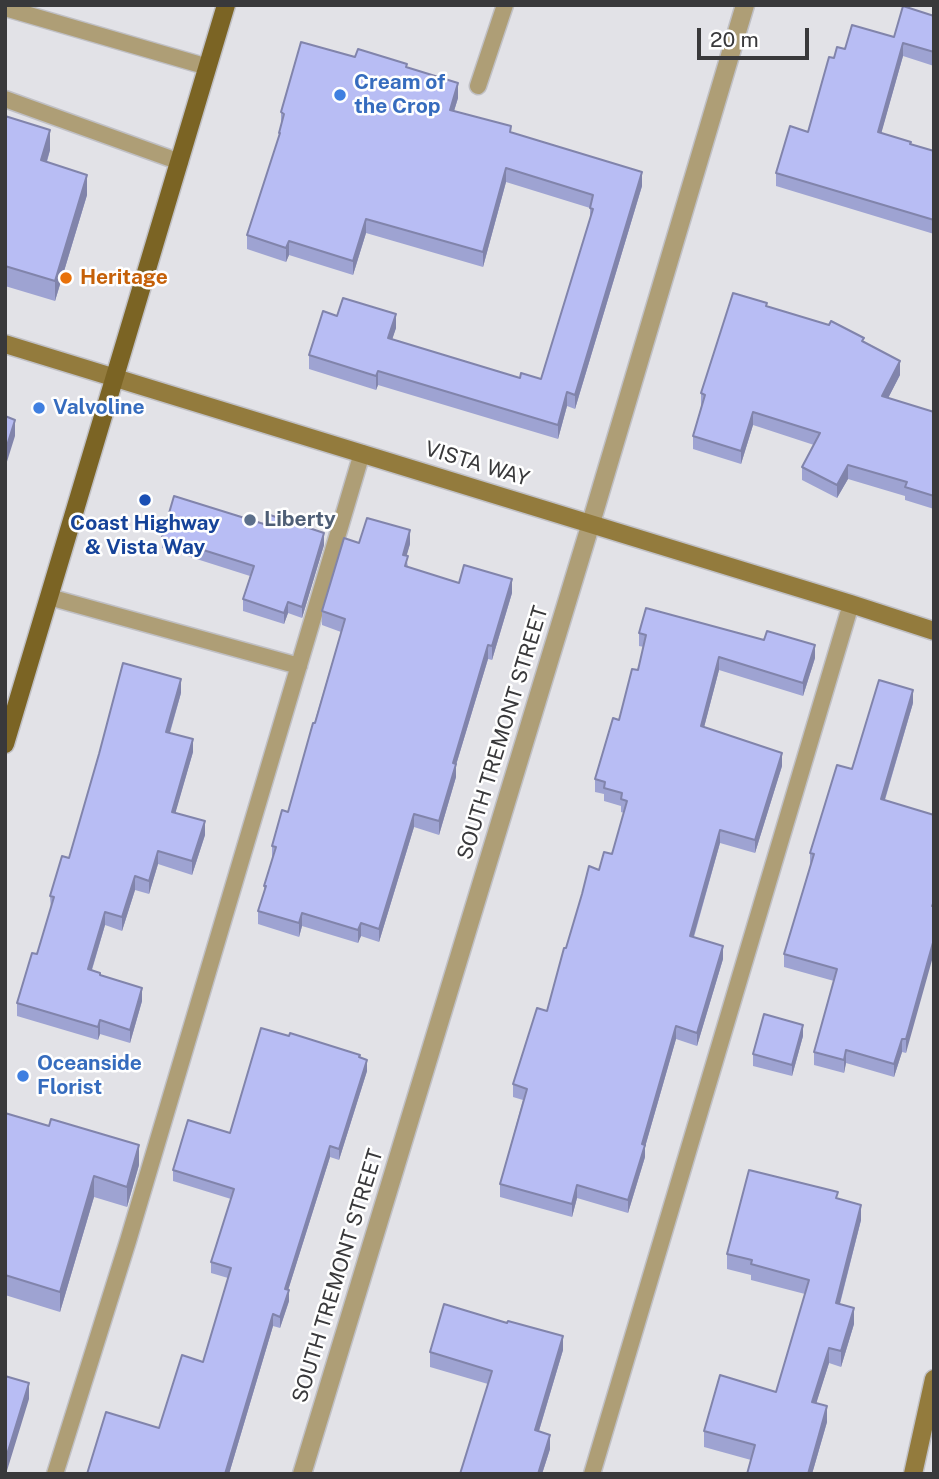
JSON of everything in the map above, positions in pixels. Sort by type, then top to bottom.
[{"type":"main road","points":[[5,744],[226,5]]},
{"type":"street","name":"SOUTH TREMONT STREET","points":[[302,1474],[591,523],[745,5]]},
{"type":"street","name":"VISTA WAY","points":[[5,344],[934,631]]},
{"type":"street","points":[[913,1474],[934,1378]]},
{"type":"lane","points":[[478,86],[505,5]]},
{"type":"lane","points":[[5,8],[208,67]]},
{"type":"lane","points":[[5,99],[180,162]]},
{"type":"lane","points":[[55,1474],[128,1241],[362,453]]},
{"type":"lane","points":[[49,597],[299,666]]},
{"type":"lane","points":[[592,1474],[851,604]]},
{"type":"building","points":[[903,6],[934,16],[934,52],[903,43],[878,132],[934,151],[934,220],[776,173],[790,126],[808,132],[829,57],[834,58],[837,47],[845,49],[852,25],[894,37]]},
{"type":"building","points":[[301,42],[355,57],[358,49],[458,83],[450,110],[511,126],[510,132],[642,172],[575,395],[567,392],[558,425],[378,371],[376,376],[309,355],[323,311],[337,316],[343,298],[396,314],[388,338],[520,378],[521,373],[541,379],[593,209],[590,208],[593,195],[506,168],[483,252],[366,219],[353,261],[289,241],[286,248],[247,235],[280,133],[284,114],[281,112]]},
{"type":"building","points":[[5,116],[50,130],[41,160],[87,175],[55,281],[5,266]]},
{"type":"building","points":[[733,293],[829,325],[831,321],[900,361],[882,396],[934,412],[934,496],[905,487],[907,482],[848,465],[837,485],[802,467],[820,433],[753,412],[741,451],[693,436],[705,395],[701,393]]},
{"type":"building","points":[[5,416],[15,420],[5,452]]},
{"type":"building","points":[[174,496],[267,525],[270,515],[324,533],[302,607],[288,602],[284,613],[243,599],[254,566],[162,537]]},
{"type":"building","points":[[367,518],[410,530],[403,555],[408,556],[405,566],[459,583],[464,565],[512,579],[492,646],[488,645],[439,821],[414,814],[379,929],[361,923],[358,930],[302,913],[299,923],[258,911],[276,847],[272,846],[282,810],[288,812],[345,619],[322,611],[344,538],[359,543]]},
{"type":"building","points":[[646,608],[764,640],[767,631],[815,645],[803,683],[719,657],[701,726],[782,753],[755,840],[720,830],[690,936],[723,946],[697,1033],[676,1026],[628,1200],[577,1185],[572,1204],[500,1184],[527,1089],[513,1084],[537,1008],[547,1011],[589,866],[599,870],[604,852],[612,854],[627,801],[621,799],[622,793],[604,788],[605,782],[595,779],[613,718],[619,720],[632,669],[638,670],[646,635],[639,633]]},
{"type":"building","points":[[123,663],[181,679],[166,732],[193,739],[172,812],[205,821],[192,861],[158,851],[149,881],[135,876],[122,917],[105,912],[88,969],[142,988],[130,1030],[100,1020],[98,1027],[17,1003],[32,953],[37,954],[54,897],[50,896],[62,856],[69,858]]},
{"type":"building","points":[[879,680],[913,690],[881,799],[934,815],[934,939],[906,1039],[902,1039],[894,1064],[846,1050],[844,1060],[814,1052],[837,969],[784,954],[814,854],[810,853],[837,765],[852,769]]},
{"type":"building","points":[[764,1014],[803,1025],[792,1065],[753,1054]]},
{"type":"building","points":[[261,1028],[289,1036],[290,1033],[360,1055],[359,1057],[367,1060],[339,1149],[330,1146],[285,1289],[289,1290],[280,1317],[273,1314],[225,1474],[87,1474],[106,1412],[159,1428],[182,1355],[203,1362],[231,1268],[211,1262],[234,1189],[173,1170],[188,1120],[230,1133]]},
{"type":"building","points":[[5,1113],[49,1126],[51,1119],[139,1145],[127,1187],[94,1176],[60,1292],[5,1275]]},
{"type":"building","points":[[749,1170],[838,1192],[836,1198],[861,1205],[836,1303],[854,1308],[841,1351],[829,1348],[812,1402],[827,1406],[808,1474],[747,1474],[755,1445],[704,1431],[720,1375],[776,1392],[809,1280],[751,1264],[752,1260],[727,1254]]},
{"type":"building","points":[[444,1304],[563,1336],[535,1430],[550,1435],[538,1474],[460,1474],[492,1371],[430,1352]]},
{"type":"building","points":[[5,1376],[29,1383],[5,1461]]},
{"type":"place","name":"Cream of the Crop","points":[[340,95]]},
{"type":"place","name":"Heritage","points":[[66,278]]},
{"type":"place","name":"Valvoline","points":[[39,408]]},
{"type":"place","name":"Coast Highway & Vista Way","points":[[145,500]]},
{"type":"place","name":"Liberty","points":[[250,520]]},
{"type":"place","name":"Oceanside Florist","points":[[23,1076]]}]
